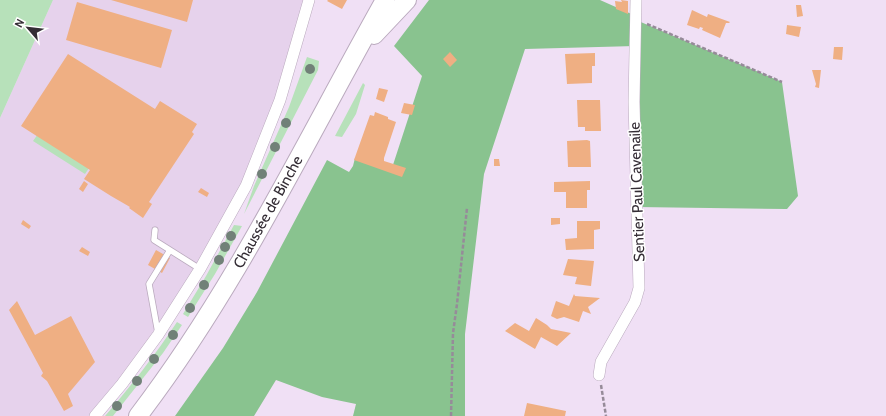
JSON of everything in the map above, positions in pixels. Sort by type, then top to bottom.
[{"type":"main road","name":"Chaussée de Binche","points":[[138,416],[163,384],[190,344],[243,258],[385,0]]},
{"type":"main road","points":[[351,61],[407,0]]},
{"type":"street","name":"Chaussée de Binche","points":[[95,416],[158,335],[200,269],[246,186],[280,100],[309,0]]},
{"type":"street","name":"Sentier Paul Cavenaile","points":[[599,375],[601,362],[635,302],[640,288],[634,102],[636,0]]},
{"type":"lane","points":[[155,230],[154,240],[200,269]]},
{"type":"lane","points":[[158,335],[149,284],[170,250]]},
{"type":"path","points":[[636,20],[782,82]]},
{"type":"path","points":[[451,416],[453,333],[467,208]]},
{"type":"path","points":[[599,375],[606,416]]},
{"type":"shaded area","points":[[53,0],[309,0],[246,186],[200,269],[95,416],[0,416],[0,118]]},
{"type":"green space","points":[[0,0],[53,0],[0,118]]},
{"type":"green space","points":[[429,0],[600,0],[636,16],[636,20],[782,82],[798,196],[787,209],[637,207],[635,46],[525,49],[484,174],[465,334],[465,416],[353,416],[356,404],[322,397],[276,380],[254,416],[175,416],[223,348],[257,292],[327,160],[349,172],[353,166],[355,158],[391,171],[422,76],[394,46]]},
{"type":"green space","points":[[307,57],[319,61],[318,70],[244,214],[254,186],[289,107]]},
{"type":"green space","points":[[363,83],[365,85],[356,114],[342,137],[335,136]]},
{"type":"green space","points":[[38,134],[89,168],[85,174],[33,141]]},
{"type":"green space","points":[[234,225],[242,226],[215,274],[188,317],[183,314]]},
{"type":"green space","points":[[177,322],[182,325],[163,353],[113,416],[105,416],[142,370]]},
{"type":"building","points":[[111,0],[193,0],[187,22]]},
{"type":"building","points":[[347,0],[342,9],[327,1]]},
{"type":"building","points":[[621,0],[628,1],[628,14],[616,9],[615,1],[622,2]]},
{"type":"building","points":[[77,2],[172,30],[161,68],[66,40]]},
{"type":"building","points":[[796,5],[801,5],[803,16],[797,17]]},
{"type":"building","points":[[692,10],[707,17],[708,14],[730,22],[726,23],[720,38],[702,30],[703,28],[700,27],[699,29],[687,25]]},
{"type":"building","points":[[787,25],[801,27],[799,37],[786,34]]},
{"type":"building","points":[[834,47],[843,47],[842,60],[833,59]]},
{"type":"building","points":[[450,52],[457,60],[450,67],[443,59]]},
{"type":"building","points":[[595,53],[595,66],[592,66],[592,83],[567,84],[565,54]]},
{"type":"building","points":[[68,54],[155,109],[160,101],[197,124],[192,132],[194,134],[149,202],[152,204],[143,218],[129,208],[130,207],[84,179],[90,170],[21,126]]},
{"type":"building","points":[[812,70],[821,70],[819,88],[815,87],[816,84]]},
{"type":"building","points":[[379,88],[388,90],[384,102],[376,99]]},
{"type":"building","points":[[577,100],[600,100],[601,131],[585,131],[585,127],[578,127]]},
{"type":"building","points":[[404,103],[415,105],[412,115],[401,113]]},
{"type":"building","points":[[375,112],[396,122],[384,161],[406,168],[402,177],[354,160],[370,115],[374,116]]},
{"type":"building","points":[[567,141],[590,141],[591,167],[568,167]]},
{"type":"building","points":[[494,159],[499,159],[500,166],[494,166]]},
{"type":"building","points":[[84,181],[88,184],[83,192],[79,189]]},
{"type":"building","points":[[590,181],[590,190],[587,190],[587,208],[566,208],[566,192],[554,192],[554,182]]},
{"type":"building","points":[[201,188],[209,193],[207,197],[198,192]]},
{"type":"building","points":[[551,218],[560,218],[560,224],[551,225]]},
{"type":"building","points":[[23,220],[31,226],[29,229],[21,224]]},
{"type":"building","points":[[577,221],[600,221],[600,229],[594,230],[594,249],[566,250],[565,239],[577,238]]},
{"type":"building","points":[[82,247],[90,252],[88,256],[79,251]]},
{"type":"building","points":[[156,250],[170,258],[162,273],[148,265]]},
{"type":"building","points":[[568,259],[594,261],[591,286],[575,284],[577,277],[563,275]]},
{"type":"building","points":[[574,294],[575,296],[600,298],[588,307],[591,314],[583,311],[579,322],[564,317],[557,319],[551,316],[556,301],[569,306]]},
{"type":"building","points":[[17,301],[35,335],[71,316],[95,362],[68,394],[73,406],[64,411],[47,381],[41,376],[43,373],[9,310]]},
{"type":"building","points":[[536,318],[551,329],[571,333],[557,346],[541,337],[535,349],[505,331],[515,323],[529,331]]},
{"type":"building","points":[[527,403],[566,411],[565,416],[524,416]]}]
